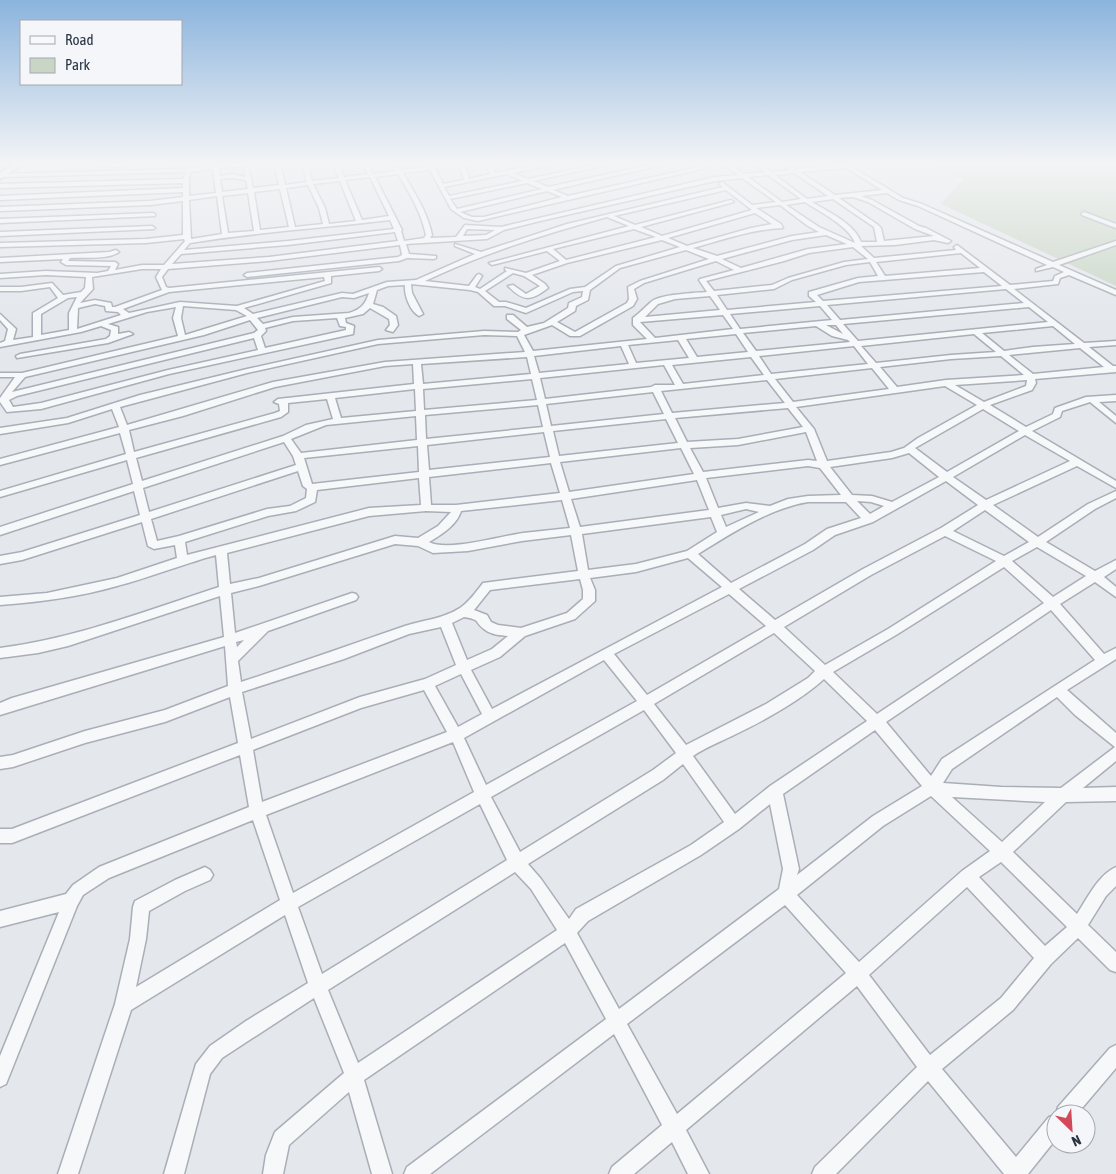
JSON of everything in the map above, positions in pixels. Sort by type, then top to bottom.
[{"type":"street","points":[[0,243],[28,217]]},
{"type":"street","points":[[0,221],[115,217]]},
{"type":"street","points":[[153,217],[154,240]]},
{"type":"street","points":[[168,290],[163,288],[159,277],[165,267],[180,252],[188,239],[187,217]]},
{"type":"street","points":[[222,217],[225,235]]},
{"type":"street","points":[[254,217],[257,232]]},
{"type":"street","points":[[289,217],[292,229]]},
{"type":"street","points":[[324,217],[327,226]]},
{"type":"street","points":[[358,217],[360,222]]},
{"type":"street","points":[[424,217],[429,235],[426,240]]},
{"type":"street","points":[[465,217],[469,219],[484,219],[493,217]]},
{"type":"street","points":[[0,276],[46,273],[97,275],[142,267],[165,267],[248,260],[459,237],[487,237],[502,229],[551,217]]},
{"type":"street","points":[[417,282],[479,255],[527,238],[607,217]]},
{"type":"street","points":[[612,217],[709,257],[716,258],[739,270]]},
{"type":"street","points":[[492,263],[550,250],[673,217]]},
{"type":"street","points":[[727,217],[739,222]]},
{"type":"street","points":[[526,275],[565,262],[662,238],[733,217]]},
{"type":"street","points":[[766,217],[788,234]]},
{"type":"street","points":[[798,217],[819,231],[856,244],[883,278]]},
{"type":"street","points":[[831,217],[856,236],[856,244]]},
{"type":"street","points":[[864,217],[878,228],[881,243]]},
{"type":"street","points":[[897,217],[916,228],[924,228],[948,241],[1052,324],[1114,370]]},
{"type":"street","points":[[946,217],[1116,293]]},
{"type":"street","points":[[1091,217],[1116,226]]},
{"type":"street","points":[[0,243],[188,239],[391,218],[399,230],[406,256]]},
{"type":"street","points":[[334,225],[337,251]]},
{"type":"street","points":[[0,375],[22,375],[182,337],[374,289],[387,284],[417,282],[471,288],[497,304],[506,304],[525,312],[572,290],[587,289],[618,267],[749,227],[779,225]]},
{"type":"street","points":[[459,237],[465,227],[502,229]]},
{"type":"street","points":[[0,234],[152,228]]},
{"type":"street","points":[[180,252],[336,238],[399,230]]},
{"type":"street","points":[[552,322],[572,334],[577,334],[630,304],[633,299],[630,288],[636,285],[716,258],[780,241],[827,233]]},
{"type":"street","points":[[868,519],[823,465],[809,430],[769,377],[702,280],[782,260],[808,251],[856,244],[922,241],[934,238],[948,241]]},
{"type":"street","points":[[1038,270],[1116,243]]},
{"type":"street","points":[[458,245],[492,263],[526,275],[543,285],[544,288],[525,297],[512,286]]},
{"type":"street","points":[[245,283],[248,246]]},
{"type":"street","points":[[550,250],[565,262]]},
{"type":"street","points":[[636,320],[648,311],[655,302],[774,287],[790,279],[836,264],[962,251]]},
{"type":"street","points":[[0,260],[110,254],[116,252]]},
{"type":"street","points":[[69,255],[64,262],[115,264],[110,273]]},
{"type":"street","points":[[247,275],[399,259],[406,256],[434,257]]},
{"type":"street","points":[[73,331],[71,313],[73,306],[95,302],[108,305],[109,309],[117,309],[168,290],[379,269]]},
{"type":"street","points":[[895,390],[853,341],[840,322],[812,294],[858,280],[984,270]]},
{"type":"street","points":[[480,292],[493,286],[497,280],[512,271]]},
{"type":"street","points":[[636,320],[1007,288],[1056,282],[1057,277],[1070,272]]},
{"type":"street","points":[[37,337],[37,313],[64,297],[82,294],[89,289],[89,274]]},
{"type":"street","points":[[237,308],[329,282],[327,274]]},
{"type":"street","points":[[471,288],[479,276]]},
{"type":"street","points":[[408,282],[408,294],[419,314]]},
{"type":"street","points":[[0,289],[21,289],[52,285],[57,293],[64,297]]},
{"type":"street","points":[[841,286],[855,300]]},
{"type":"street","points":[[774,287],[778,307]]},
{"type":"street","points":[[2,400],[14,394],[259,331],[293,318],[342,316],[360,312],[369,305],[374,289]]},
{"type":"street","points":[[0,462],[124,429],[273,385],[365,356],[386,341],[484,333],[523,332],[544,326],[572,309],[572,305],[585,298],[587,289]]},
{"type":"street","points":[[76,306],[82,294]]},
{"type":"street","points":[[180,304],[177,318],[182,337]]},
{"type":"street","points":[[3,344],[73,331],[154,308],[180,304],[237,308],[247,312],[259,331],[262,350]]},
{"type":"street","points":[[369,305],[380,309],[393,318],[394,325],[390,330]]},
{"type":"street","points":[[0,430],[53,423],[116,407],[143,397],[298,359],[365,356],[417,361],[530,354],[738,331],[840,322],[905,321],[1029,305]]},
{"type":"street","points":[[117,309],[125,315],[130,315]]},
{"type":"street","points":[[0,316],[12,329],[9,342],[3,344]]},
{"type":"street","points":[[2,400],[10,410],[28,409],[168,372],[350,332],[350,326],[343,324],[341,320],[342,316]]},
{"type":"street","points":[[0,836],[12,836],[360,703],[427,684],[463,666],[496,653],[521,633],[571,616],[589,601],[589,590],[584,575],[576,532],[555,460],[530,354],[523,332],[510,317]]},
{"type":"street","points":[[636,320],[637,325],[653,341]]},
{"type":"street","points":[[101,324],[106,328],[114,328],[113,338]]},
{"type":"street","points":[[818,324],[835,334],[853,341]]},
{"type":"street","points":[[0,494],[129,455],[278,415],[284,412],[281,402],[418,386],[634,367],[918,333],[976,332],[1052,324]]},
{"type":"street","points":[[976,332],[1032,378]]},
{"type":"street","points":[[20,356],[89,346],[129,334]]},
{"type":"street","points":[[681,338],[694,359]]},
{"type":"street","points":[[162,341],[172,391]]},
{"type":"street","points":[[623,343],[634,367]]},
{"type":"street","points":[[0,531],[286,438],[309,427],[338,421],[542,402],[951,356],[1002,354],[1034,349],[1084,346],[1094,343],[1116,343]]},
{"type":"street","points":[[417,361],[426,508]]},
{"type":"street","points":[[667,362],[680,385]]},
{"type":"street","points":[[298,456],[669,416],[790,405],[946,384],[1114,370]]},
{"type":"street","points":[[2,400],[22,375]]},
{"type":"street","points":[[0,601],[47,597],[117,582],[183,560],[369,512],[456,508],[567,496],[700,476],[808,463],[823,465],[892,455],[909,448],[983,405],[1029,388],[1032,378]]},
{"type":"street","points":[[946,384],[1116,485]]},
{"type":"street","points":[[655,388],[700,476],[723,533]]},
{"type":"street","points":[[330,396],[338,421]]},
{"type":"street","points":[[0,1078],[71,901],[78,890],[104,872],[257,810],[456,735],[730,586],[809,548],[831,532],[868,519],[894,506],[1025,431],[1041,425],[1057,415],[1058,410],[1092,400],[1116,398]]},
{"type":"street","points":[[1092,400],[1116,420]]},
{"type":"street","points":[[116,407],[124,429],[129,455],[154,545],[179,540],[267,513],[292,509],[311,500],[312,487]]},
{"type":"street","points":[[286,438],[298,456],[308,486],[312,487],[684,445],[738,442],[809,430]]},
{"type":"street","points":[[909,448],[946,477],[987,504],[1039,543],[1095,576],[1116,593]]},
{"type":"street","points":[[124,1004],[290,904],[644,703],[867,572],[945,531],[987,504],[1076,462]]},
{"type":"street","points":[[0,560],[22,556],[301,467]]},
{"type":"street","points":[[174,1174],[202,1070],[216,1052],[252,1026],[318,987],[658,775],[696,746],[731,730],[771,708],[812,682],[823,672],[892,632],[1005,561],[1039,543],[1102,500],[1116,494]]},
{"type":"street","points":[[0,763],[13,761],[85,736],[165,716],[235,689],[340,655],[408,630],[445,621],[463,612],[473,604],[487,586],[636,568],[690,554],[723,533],[788,502],[808,499],[872,498],[894,506]]},
{"type":"street","points":[[0,653],[38,648],[68,641],[224,590],[259,582],[395,540],[420,542],[433,549],[468,547],[522,537],[576,532],[746,506],[770,510]]},
{"type":"street","points":[[420,542],[442,529],[456,513],[456,508]]},
{"type":"street","points":[[414,1174],[786,894],[878,821],[932,788],[947,764],[1058,689],[1110,657],[1005,561],[945,531]]},
{"type":"street","points":[[179,540],[183,560]]},
{"type":"street","points":[[221,551],[235,689],[244,747],[257,810],[318,987],[354,1076],[382,1174]]},
{"type":"street","points":[[690,554],[730,586],[792,641],[877,722],[932,788],[1002,852],[1116,964]]},
{"type":"street","points":[[273,1174],[276,1155],[282,1138],[354,1076],[568,932],[582,915],[696,850],[734,824],[775,791],[986,646],[1116,564]]},
{"type":"street","points":[[0,709],[229,640],[352,597]]},
{"type":"street","points":[[463,612],[478,615],[483,618],[486,625],[496,630],[521,633]]},
{"type":"street","points":[[445,621],[463,666],[490,715]]},
{"type":"street","points":[[233,658],[266,626]]},
{"type":"street","points":[[606,653],[644,703],[679,744],[684,755],[734,824]]},
{"type":"street","points":[[427,684],[456,735],[517,863],[536,884],[568,932],[700,1174]]},
{"type":"street","points":[[1058,689],[1080,711],[1116,741]]},
{"type":"street","points":[[619,1174],[858,974],[967,876],[1002,852],[1062,796],[1116,753]]},
{"type":"street","points":[[932,788],[963,792],[1062,796],[1116,794]]},
{"type":"street","points":[[775,791],[791,869],[786,894]]},
{"type":"street","points":[[68,1174],[124,1004],[138,939],[142,907],[180,884],[205,875]]},
{"type":"street","points":[[822,1174],[929,1068],[1007,1004],[1045,958],[1078,927],[1101,891],[1116,875]]},
{"type":"street","points":[[967,876],[1045,958]]},
{"type":"street","points":[[786,894],[858,974],[929,1068],[1016,1173],[1046,1136]]},
{"type":"street","points":[[0,919],[71,901]]},
{"type":"street","points":[[1074,1104],[1116,1054]]},
{"type":"green space","points":[[968,217],[1116,217],[1116,286]]}]
